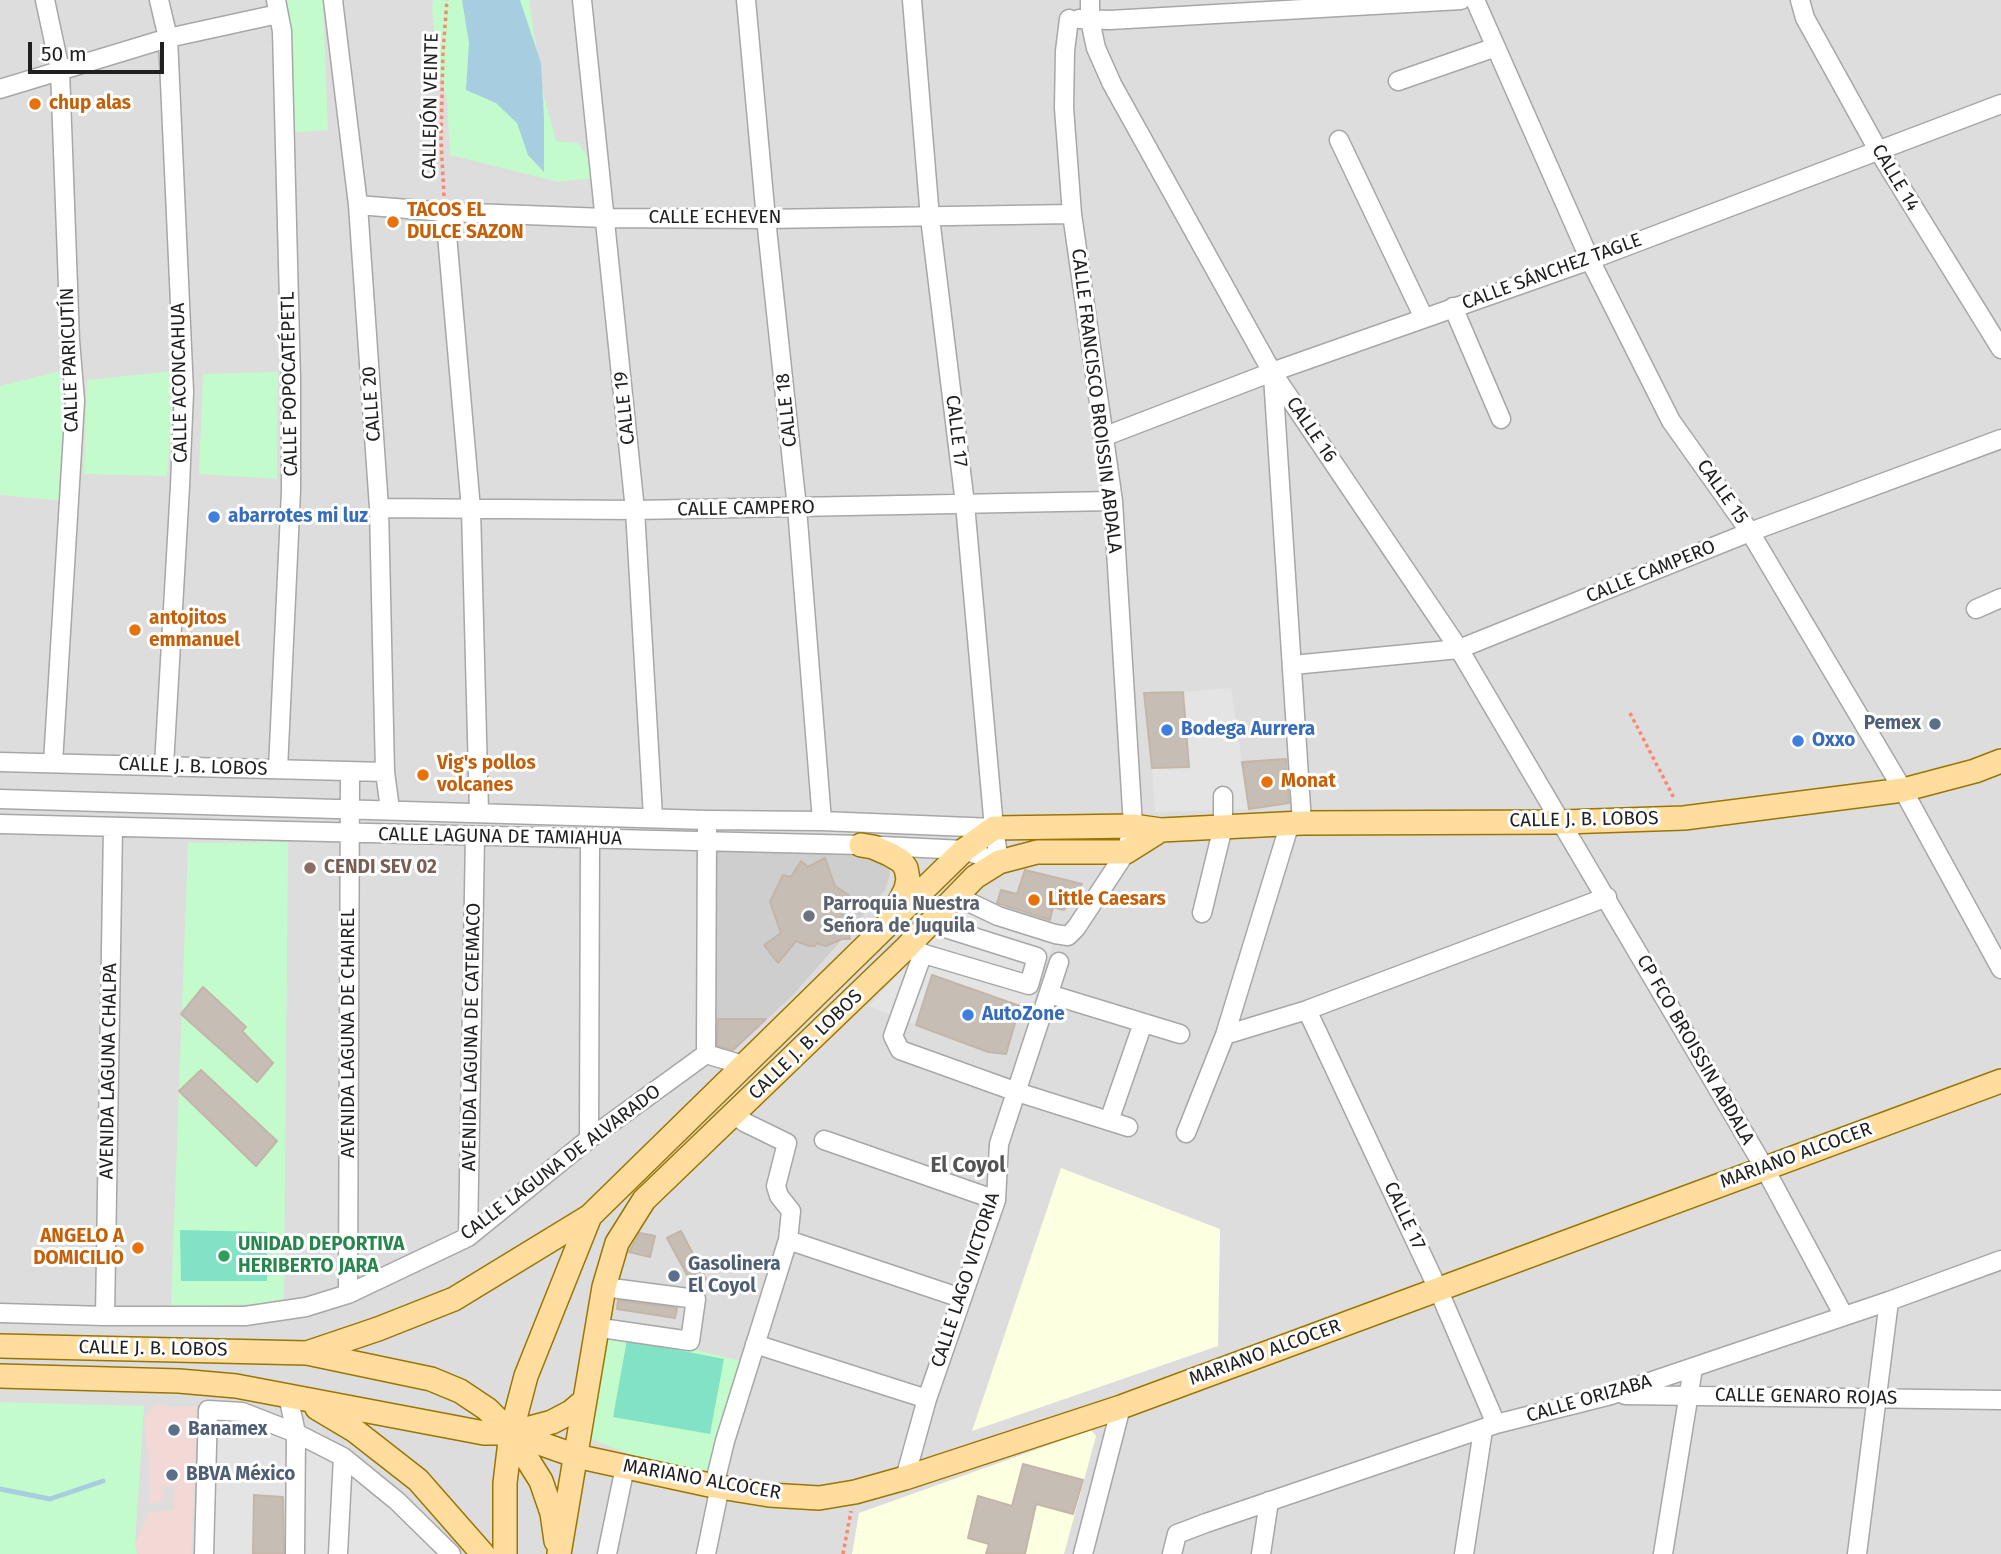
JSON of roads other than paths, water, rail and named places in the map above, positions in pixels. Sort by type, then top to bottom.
[{"type":"main road","name":"CALLE J. B. LOBOS","points":[[590,1216],[964,850],[994,828],[1133,826],[1161,830],[1296,823],[1563,822],[1684,818],[1903,790],[1975,771],[2001,761]]},
{"type":"main road","name":"CALLE J. B. LOBOS","points":[[559,1554],[604,1287],[617,1243],[644,1200],[733,1114],[914,951],[929,923],[975,877],[999,862],[1037,852],[1126,852],[1161,830]]},
{"type":"main road","points":[[860,845],[889,853],[901,860],[906,868],[906,889],[885,927]]},
{"type":"main road","name":"MARIANO ALCOCER","points":[[511,1433],[576,1456],[769,1495],[819,1498],[855,1492],[1121,1407],[2001,1081]]},
{"type":"main road","points":[[307,1353],[454,1299],[590,1216]]},
{"type":"main road","points":[[505,1554],[505,1483],[511,1433],[526,1376],[590,1216]]},
{"type":"main road","name":"CALLE J. B. LOBOS","points":[[0,1346],[307,1353]]},
{"type":"main road","points":[[307,1353],[431,1379],[460,1391],[478,1403],[511,1433],[541,1481],[552,1513],[559,1554]]},
{"type":"main road","name":"CALLE J. B. LOBOS","points":[[0,1376],[179,1381],[236,1386],[288,1396]]},
{"type":"main road","points":[[288,1396],[484,1433],[511,1433],[552,1422],[584,1401]]},
{"type":"main road","points":[[288,1396],[337,1419],[382,1450],[418,1480],[479,1553]]},
{"type":"street","name":"CALLE PARICUTÍN","points":[[45,0],[60,70],[70,340],[75,401],[53,763]]},
{"type":"street","name":"CALLE ACONCAHUA","points":[[159,0],[168,38],[184,392],[164,766]]},
{"type":"street","name":"CALLE 20","points":[[333,0],[358,205],[379,508],[385,772],[390,809]]},
{"type":"street","name":"CALLE 19","points":[[582,0],[635,510],[653,817]]},
{"type":"street","name":"CALLE 18","points":[[746,0],[797,508],[822,821]]},
{"type":"street","name":"CALLE 17","points":[[912,0],[930,218],[965,504],[999,862]]},
{"type":"street","points":[[1069,19],[1088,0]]},
{"type":"street","points":[[1088,0],[1090,20]]},
{"type":"street","points":[[1069,19],[1090,20],[1277,5],[1461,0]]},
{"type":"street","name":"CALLE 15","points":[[1475,0],[1590,260],[1671,421],[1750,532],[1903,790],[2000,965]]},
{"type":"street","name":"CALLE 14","points":[[1801,0],[1805,18],[1878,150],[2001,349]]},
{"type":"street","points":[[0,89],[277,7]]},
{"type":"street","name":"CALLE POPOCATÉPETL","points":[[277,7],[282,31],[291,379],[291,491],[278,769]]},
{"type":"street","name":"CALLE FRANCISCO BROISSIN ABDALA","points":[[1069,19],[1065,51],[1064,108],[1072,214],[1113,501],[1133,826],[1126,852]]},
{"type":"street","name":"CALLE 16","points":[[1090,20],[1096,48],[1112,84],[1272,372],[1459,649],[1563,822]]},
{"type":"street","points":[[1398,81],[1496,47]]},
{"type":"street","name":"CALLE SÁNCHEZ TAGLE","points":[[1103,438],[1272,372],[1590,260],[2001,104]]},
{"type":"street","points":[[1339,140],[1424,318]]},
{"type":"street","name":"CALLE ECHEVEN","points":[[358,205],[445,212],[605,218],[930,218],[1072,214]]},
{"type":"street","points":[[445,212],[471,509],[479,812]]},
{"type":"street","points":[[1453,307],[1501,419]]},
{"type":"street","points":[[1186,1133],[1225,1035],[1296,823],[1293,665],[1272,372]]},
{"type":"street","name":"CALLE CAMPERO","points":[[1293,665],[1459,649],[1750,532],[2001,439]]},
{"type":"street","name":"CALLE CAMPERO","points":[[379,508],[635,510],[1113,501]]},
{"type":"street","points":[[1976,609],[2001,598]]},
{"type":"street","name":"CALLE J. B. LOBOS","points":[[0,762],[385,772]]},
{"type":"street","name":"AVENIDA LAGUNA DE CHAIREL","points":[[348,1294],[350,772]]},
{"type":"street","points":[[1202,913],[1223,827],[1223,796]]},
{"type":"street","name":"CALLE LAGUNA DE TAMIAHUA","points":[[0,799],[994,828]]},
{"type":"street","points":[[707,820],[706,1054],[743,1065]]},
{"type":"street","name":"CP FCO BROISSIN ABDALA","points":[[1563,822],[1764,1167],[1844,1316]]},
{"type":"street","name":"CALLE LAGUNA DE TAMIAHUA","points":[[0,824],[860,845],[964,850],[999,862]]},
{"type":"street","name":"AVENIDA LAGUNA CHALPA","points":[[105,1316],[113,827]]},
{"type":"street","name":"AVENIDA LAGUNA DE CATEMACO","points":[[468,1237],[475,836]]},
{"type":"street","points":[[589,1139],[590,839]]},
{"type":"street","points":[[956,896],[998,916],[1068,936],[1126,852]]},
{"type":"street","points":[[1225,1035],[1307,1010],[1606,897]]},
{"type":"street","points":[[929,923],[1037,957],[1028,985],[914,951],[893,1036],[900,1050],[1017,1092],[1128,1127]]},
{"type":"street","name":"CALLE LAGO VICTORIA","points":[[905,1478],[927,1399],[996,1200],[999,1144],[1059,961]]},
{"type":"street","points":[[1049,993],[1180,1034]]},
{"type":"street","name":"CALLE 17","points":[[1307,1010],[1438,1289],[1490,1427]]},
{"type":"street","points":[[1109,1121],[1143,1023]]},
{"type":"street","name":"CALLE LAGUNA DE ALVARADO","points":[[0,1313],[245,1316],[306,1307],[348,1294],[468,1237],[589,1139],[706,1054]]},
{"type":"street","points":[[706,1554],[725,1441],[788,1240],[791,1211],[779,1196],[776,1186],[787,1143],[733,1114]]},
{"type":"street","points":[[824,1140],[996,1200]]},
{"type":"street","points":[[788,1240],[961,1298]]},
{"type":"street","name":"CALLE ORIZABA","points":[[1172,1554],[1177,1534],[1269,1501],[1490,1427],[1611,1395],[1889,1301],[2001,1260]]},
{"type":"street","points":[[604,1287],[696,1299],[690,1341],[608,1329]]},
{"type":"street","points":[[1857,1554],[1889,1301]]},
{"type":"street","points":[[755,1344],[927,1399]]},
{"type":"street","points":[[1663,1554],[1693,1368]]},
{"type":"street","name":"CALLE GENARO ROJAS","points":[[1611,1395],[2001,1400]]},
{"type":"street","points":[[288,1396],[296,1433],[295,1554]]},
{"type":"street","points":[[1083,1554],[1121,1407]]},
{"type":"street","points":[[204,1554],[208,1410],[242,1412],[296,1433],[343,1457],[397,1501],[450,1554]]},
{"type":"street","points":[[1464,1554],[1490,1427]]},
{"type":"street","points":[[338,1554],[343,1457]]},
{"type":"street","points":[[607,1554],[625,1467]]},
{"type":"street","points":[[1261,1554],[1269,1501]]},
{"type":"water","points":[[462,0],[520,0],[541,63],[544,172],[528,155],[517,123],[496,103],[466,90],[469,43]]},
{"type":"waterway","points":[[0,1489],[50,1499],[103,1481]]},
{"type":"place","name":"chup alas","points":[[35,104]]},
{"type":"place","name":"TACOS EL DULCE SAZON","points":[[393,222]]},
{"type":"place","name":"abarrotes mi luz","points":[[214,517]]},
{"type":"place","name":"antojitos emmanuel","points":[[135,630]]},
{"type":"place","name":"Pemex","points":[[1935,724]]},
{"type":"place","name":"Bodega Aurrera","points":[[1167,730]]},
{"type":"place","name":"Oxxo","points":[[1798,741]]},
{"type":"place","name":"Vig's pollos volcanes","points":[[423,775]]},
{"type":"place","name":"Monat","points":[[1267,782]]},
{"type":"place","name":"CENDI SEV 02","points":[[310,868]]},
{"type":"place","name":"Little Caesars","points":[[1034,900]]},
{"type":"place","name":"Parroquia Nuestra Señora de Juquila","points":[[809,916]]},
{"type":"place","name":"AutoZone","points":[[968,1015]]},
{"type":"place","name":"ANGELO A DOMICILIO","points":[[138,1248]]},
{"type":"place","name":"UNIDAD DEPORTIVA HERIBERTO JARA","points":[[224,1256]]},
{"type":"place","name":"Gasolinera El Coyol","points":[[674,1276]]},
{"type":"place","name":"Banamex","points":[[174,1430]]},
{"type":"place","name":"BBVA México","points":[[172,1475]]},
{"type":"district","name":"El Coyol","points":[[968,1166]]}]
